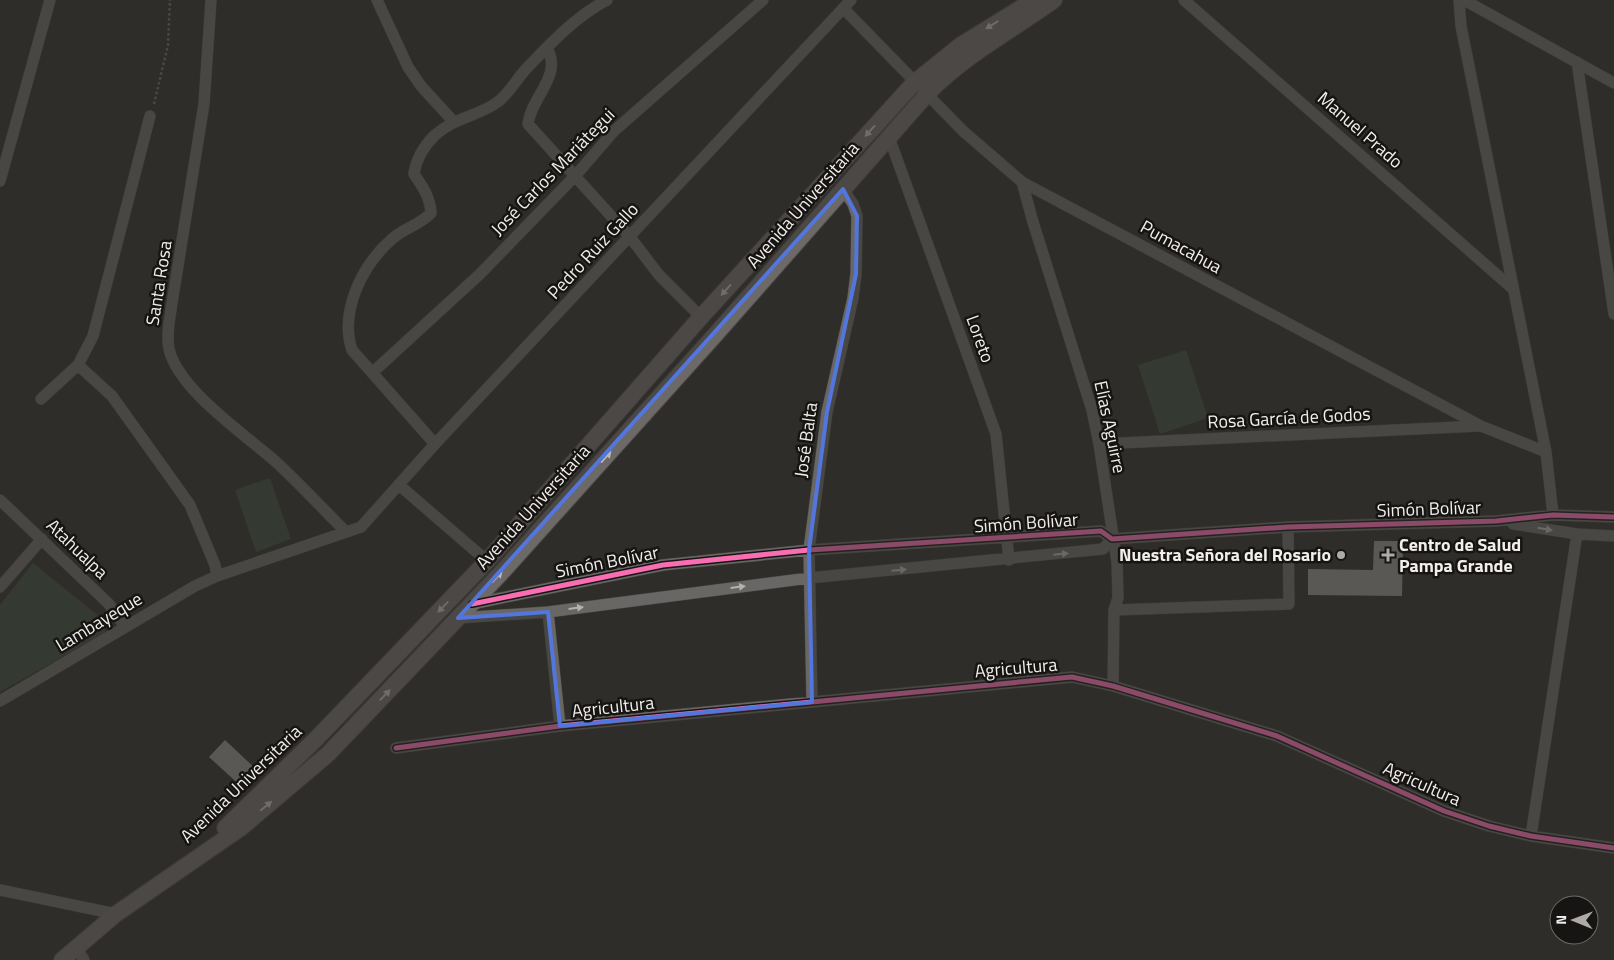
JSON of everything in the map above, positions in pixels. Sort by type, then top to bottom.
[{"type":"main road","name":"Avenida Universitaria","points":[[185,865],[316,739],[487,561],[701,317],[915,82],[961,45],[1034,0]]},
{"type":"main road","name":"Avenida Universitaria","points":[[185,865],[242,827],[328,754],[472,604],[716,335],[948,72],[972,53],[1054,0]]},
{"type":"main road","points":[[62,960],[80,953],[116,914],[185,865]]},
{"type":"street","points":[[0,181],[50,0]]},
{"type":"street","name":"Santa Rosa","points":[[211,0],[204,104],[172,303],[168,333],[169,349],[176,364],[208,404],[276,462],[345,531]]},
{"type":"street","points":[[377,0],[408,67],[421,86],[453,121]]},
{"type":"street","name":"José Carlos Mariátegui","points":[[372,372],[449,304],[576,175],[614,131],[763,0]]},
{"type":"street","name":"Manuel Prado","points":[[1184,0],[1512,288]]},
{"type":"street","points":[[1460,0],[1461,26],[1546,452],[1553,515]]},
{"type":"street","points":[[1464,0],[1614,83]]},
{"type":"street","points":[[434,444],[352,350],[347,336],[352,302],[363,277],[380,251],[394,237],[424,220],[431,213],[430,202],[426,192],[414,174],[415,164],[422,150],[453,121],[497,103],[547,48],[572,24],[602,1]]},
{"type":"street","name":"Pumacahua","points":[[847,4],[915,82],[928,93],[963,131],[1022,182],[1481,426],[1546,452]]},
{"type":"street","name":"Pedro Ruiz Gallo","points":[[361,527],[434,444],[847,4]]},
{"type":"street","points":[[547,48],[551,56],[549,79],[534,104],[528,124],[630,237],[659,275],[701,317]]},
{"type":"street","points":[[1577,62],[1614,314]]},
{"type":"street","points":[[41,399],[78,365],[94,336],[150,116]]},
{"type":"street","name":"Loreto","points":[[889,137],[996,434],[1009,560]]},
{"type":"street","name":"Elías Aguirre","points":[[1022,182],[1092,410],[1099,444],[1117,562],[1118,598],[1114,610],[1113,686]]},
{"type":"street","name":"José Balta","points":[[812,702],[809,550],[827,412],[856,274],[857,216],[854,204],[843,189]]},
{"type":"street","points":[[78,365],[112,396],[190,505],[215,565],[217,576]]},
{"type":"street","name":"Rosa García de Godos","points":[[1099,444],[1481,426]]},
{"type":"street","points":[[399,485],[487,561]]},
{"type":"street","name":"Atahualpa","points":[[0,500],[109,604],[125,627]]},
{"type":"street","name":"Simón Bolívar","points":[[472,604],[663,565],[809,550],[1008,539],[1101,531],[1112,539],[1288,527],[1496,521],[1553,515],[1614,517]]},
{"type":"street","name":"Simón Bolívar","points":[[1496,521],[1577,534],[1614,536]]},
{"type":"street","name":"Lambayeque","points":[[0,701],[195,586],[217,576],[361,527]]},
{"type":"street","points":[[1114,610],[1289,604],[1288,527]]},
{"type":"street","points":[[1531,836],[1577,534]]},
{"type":"street","name":"Simón Bolívar","points":[[458,618],[548,612],[809,578],[1009,560],[1103,549],[1112,539]]},
{"type":"street","points":[[0,587],[42,540]]},
{"type":"street","points":[[548,612],[560,726]]},
{"type":"street","name":"Agricultura","points":[[396,748],[560,726],[1072,677],[1113,686],[1277,736],[1444,811],[1489,826],[1531,836],[1614,848]]},
{"type":"street","points":[[0,890],[116,914]]},
{"type":"path","points":[[150,116],[157,95],[168,45],[170,0]]},
{"type":"highlighted area","points":[[843,189],[857,216],[856,274],[827,412],[809,550],[812,702],[560,726],[548,612],[458,618]]},
{"type":"green space","points":[[1186,350],[1208,418],[1160,434],[1138,365]]},
{"type":"green space","points":[[270,478],[291,539],[256,552],[235,490]]},
{"type":"green space","points":[[33,563],[105,621],[105,633],[0,692],[0,605]]},
{"type":"building","name":"Centro de Salud Pampa Grande","points":[[1374,541],[1403,541],[1402,596],[1308,595],[1308,569],[1373,570]]},
{"type":"building","points":[[225,740],[259,772],[244,789],[209,757]]},
{"type":"cycle path","points":[[472,604],[663,565],[809,550],[1101,531],[1112,539],[1288,527],[1496,521],[1553,515],[1614,517]]},
{"type":"cycle path","points":[[396,748],[560,726],[1072,677],[1113,686],[1277,736],[1444,811],[1489,826],[1531,836],[1614,848]]},
{"type":"place","name":"Nuestra Señora del Rosario","points":[[1341,555]]},
{"type":"place","name":"Centro de Salud Pampa Grande","points":[[1388,555]]}]
